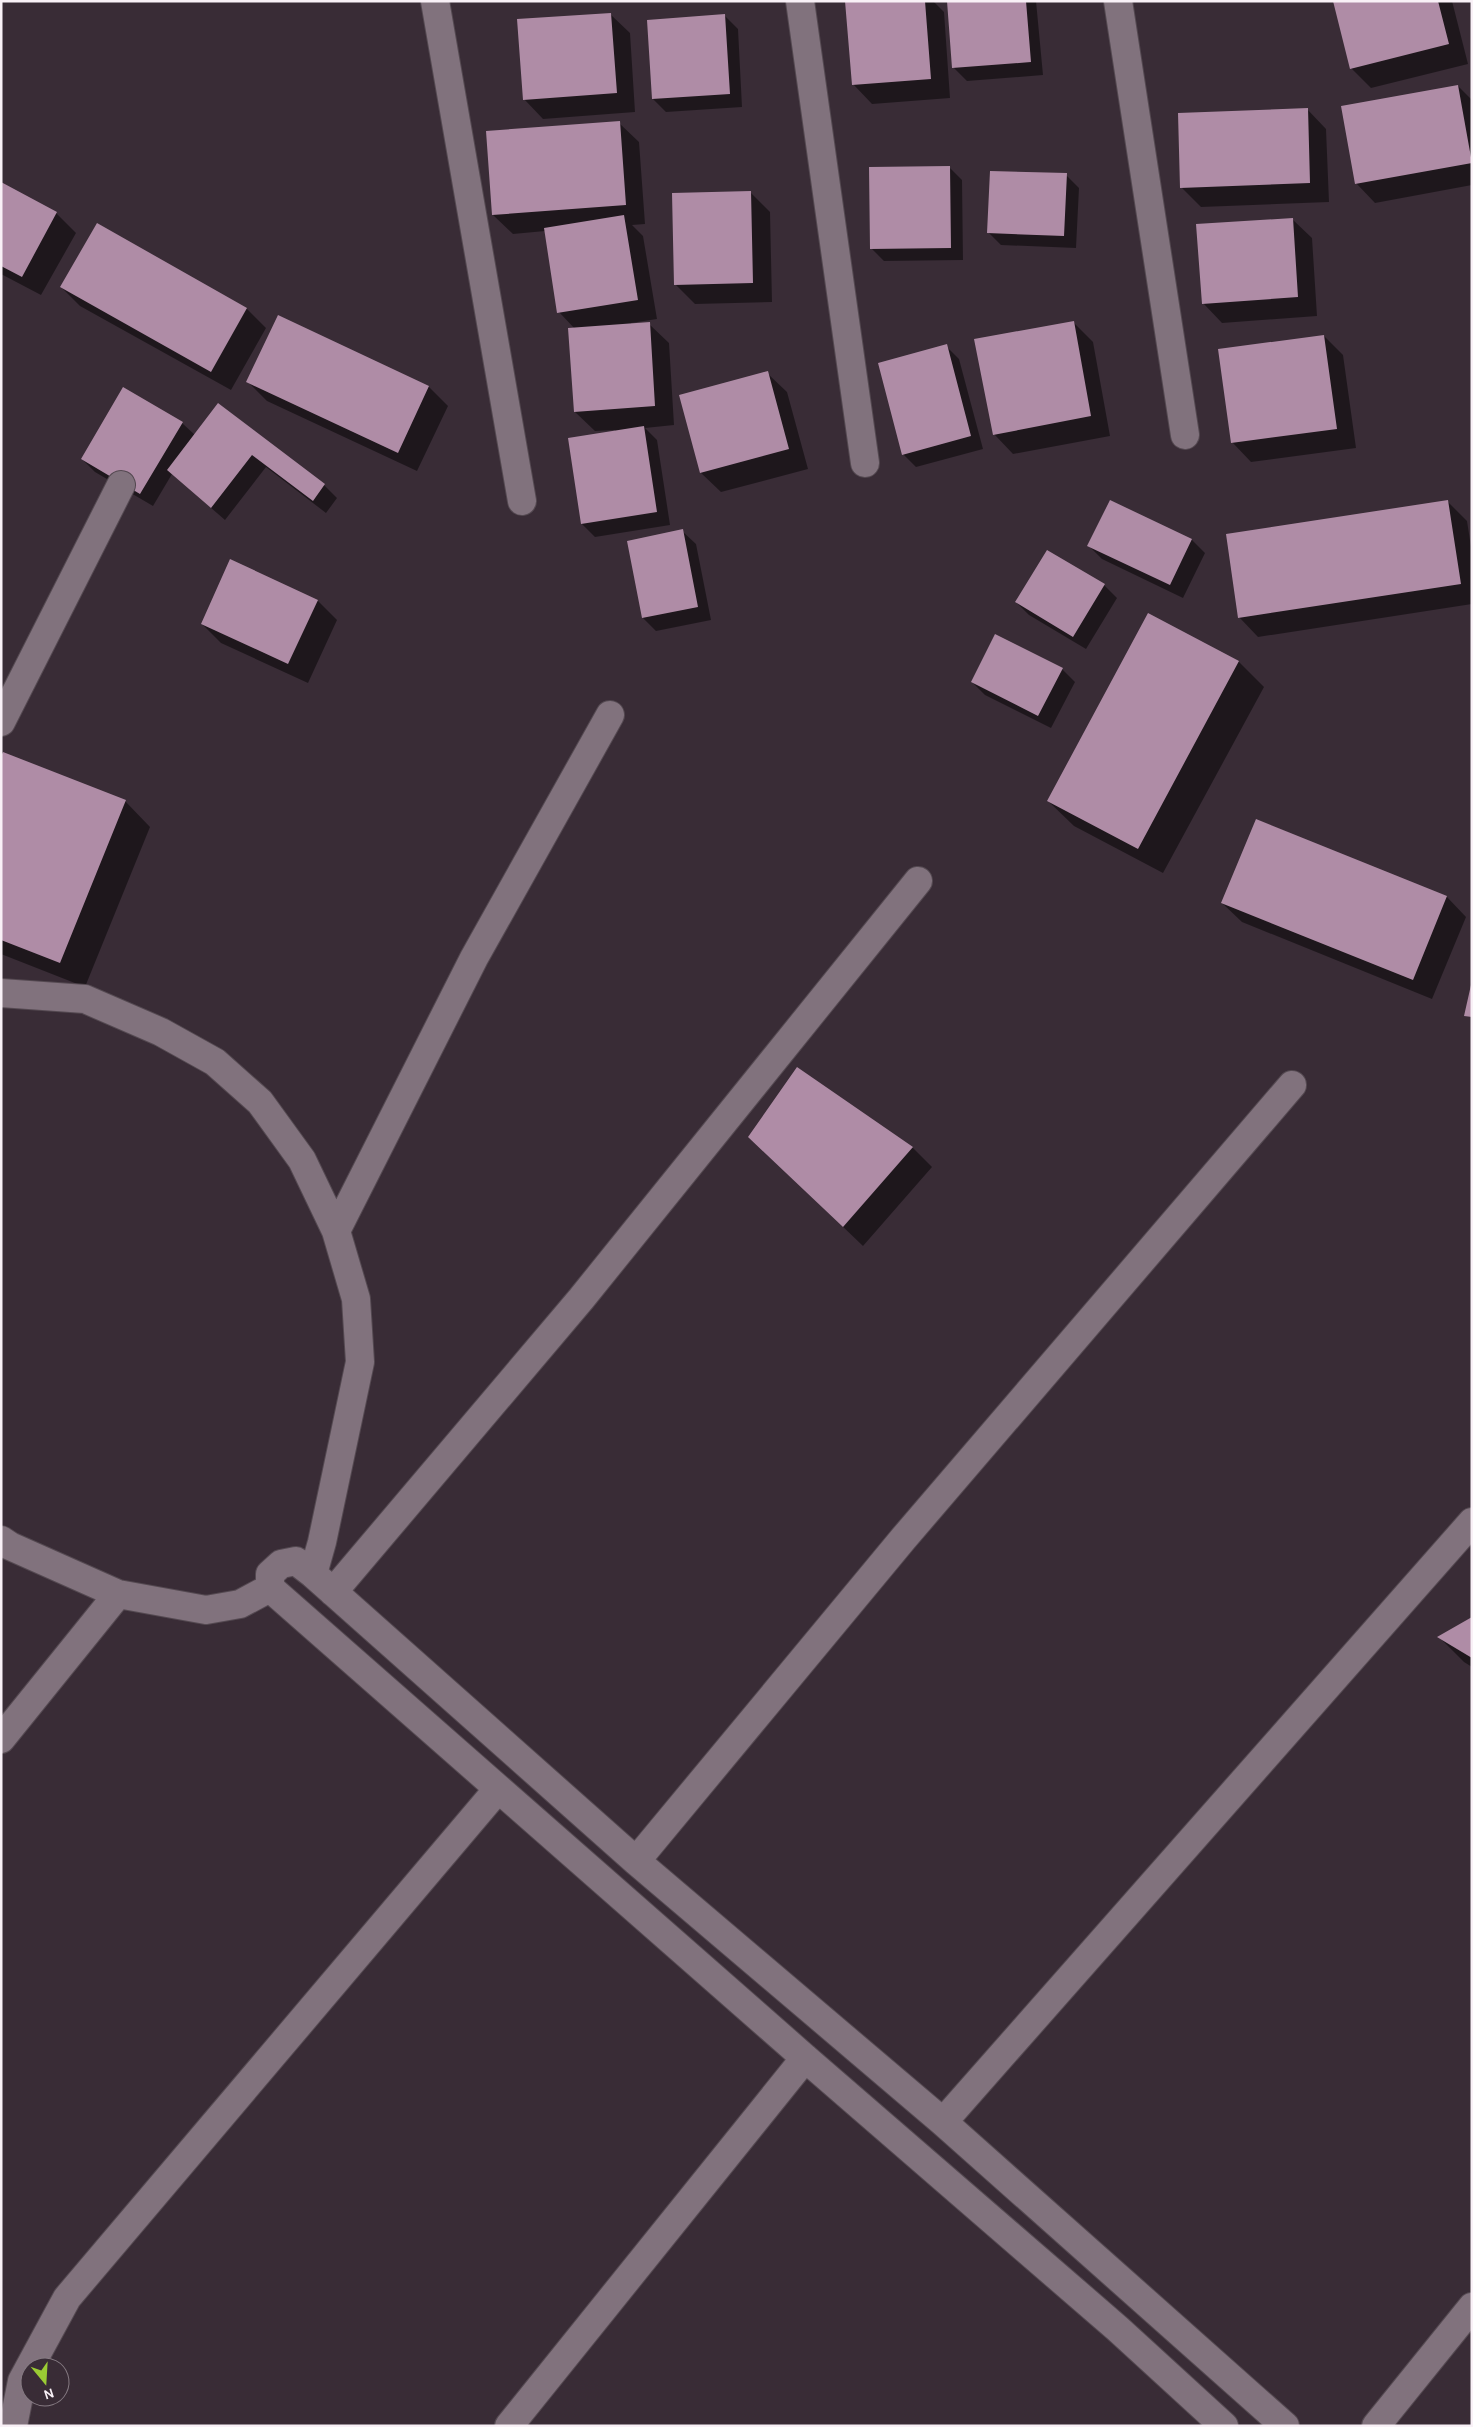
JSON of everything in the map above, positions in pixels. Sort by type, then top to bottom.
[{"type":"street","points":[[435,1],[522,501]]},
{"type":"street","points":[[800,1],[865,463]]},
{"type":"street","points":[[1118,1],[1184,435]]},
{"type":"street","points":[[1,722],[121,485]]},
{"type":"street","points":[[336,1232],[474,958],[610,715]]},
{"type":"street","points":[[333,1592],[581,1299],[918,881]]},
{"type":"street","points":[[1,993],[85,999],[161,1032],[215,1062],[260,1102],[302,1160],[336,1232],[356,1299],[360,1362],[322,1542],[313,1574]]},
{"type":"street","points":[[636,1861],[903,1539],[1292,1085]]},
{"type":"street","points":[[943,2122],[1472,1522]]},
{"type":"street","points":[[1,1540],[118,1594],[206,1610],[240,1604],[270,1588]]},
{"type":"street","points":[[1224,2426],[1111,2322],[805,2058],[270,1588],[270,1574],[281,1564],[296,1562],[313,1574],[636,1861],[943,2122],[1284,2426]]},
{"type":"street","points":[[1,1739],[118,1594]]},
{"type":"street","points":[[13,2426],[22,2380],[67,2298],[498,1788]]},
{"type":"street","points":[[509,2426],[805,2058]]},
{"type":"street","points":[[1376,2426],[1472,2306]]},
{"type":"building","points":[[845,1],[925,1],[931,79],[852,85]]},
{"type":"building","points":[[947,1],[1026,1],[1031,62],[952,68]]},
{"type":"building","points":[[1333,1],[1438,1],[1449,44],[1350,69]]},
{"type":"building","points":[[611,13],[617,93],[523,100],[517,19]]},
{"type":"building","points":[[725,14],[730,94],[652,99],[647,20]]},
{"type":"building","points":[[1458,85],[1472,163],[1355,184],[1341,106]]},
{"type":"building","points":[[1308,108],[1310,183],[1180,188],[1178,113]]},
{"type":"building","points":[[620,121],[626,205],[492,215],[486,131]]},
{"type":"building","points":[[950,166],[951,248],[870,249],[869,167]]},
{"type":"building","points":[[990,171],[1067,173],[1064,236],[987,233]]},
{"type":"building","points":[[1,182],[57,212],[22,277],[1,266]]},
{"type":"building","points":[[751,191],[753,283],[674,285],[672,193]]},
{"type":"building","points":[[624,215],[638,300],[557,313],[544,228]]},
{"type":"building","points":[[1293,218],[1298,297],[1202,304],[1196,224]]},
{"type":"building","points":[[97,223],[247,308],[211,372],[60,287]]},
{"type":"building","points":[[278,315],[429,386],[398,453],[246,382]]},
{"type":"building","points":[[1074,321],[1091,416],[993,435],[974,339]]},
{"type":"building","points":[[650,322],[655,406],[574,412],[568,328]]},
{"type":"building","points":[[1324,335],[1337,429],[1231,443],[1218,349]]},
{"type":"building","points":[[947,344],[971,436],[902,455],[878,363]]},
{"type":"building","points":[[768,371],[789,449],[700,473],[679,395]]},
{"type":"building","points":[[123,387],[183,422],[140,494],[81,459]]},
{"type":"building","points":[[218,403],[325,484],[313,501],[252,455],[211,508],[167,470]]},
{"type":"building","points":[[644,426],[657,512],[581,524],[568,438]]},
{"type":"building","points":[[1110,500],[1192,539],[1170,585],[1087,546]]},
{"type":"building","points":[[1448,500],[1461,584],[1238,618],[1226,534]]},
{"type":"building","points":[[683,529],[698,607],[642,618],[627,541]]},
{"type":"building","points":[[1047,550],[1105,584],[1073,637],[1015,602]]},
{"type":"building","points":[[230,559],[318,600],[288,664],[201,624]]},
{"type":"building","points":[[1148,613],[1239,661],[1138,849],[1047,801]]},
{"type":"building","points":[[995,634],[1063,668],[1038,716],[971,682]]},
{"type":"building","points":[[3,752],[126,800],[60,963],[1,940],[1,756]]},
{"type":"building","points":[[1256,819],[1447,896],[1413,980],[1221,903]]},
{"type":"building","points":[[1472,985],[1472,1017],[1464,1016]]},
{"type":"building","points":[[797,1067],[913,1147],[843,1227],[748,1137]]},
{"type":"building","points":[[1472,1617],[1472,1658],[1437,1637]]}]
